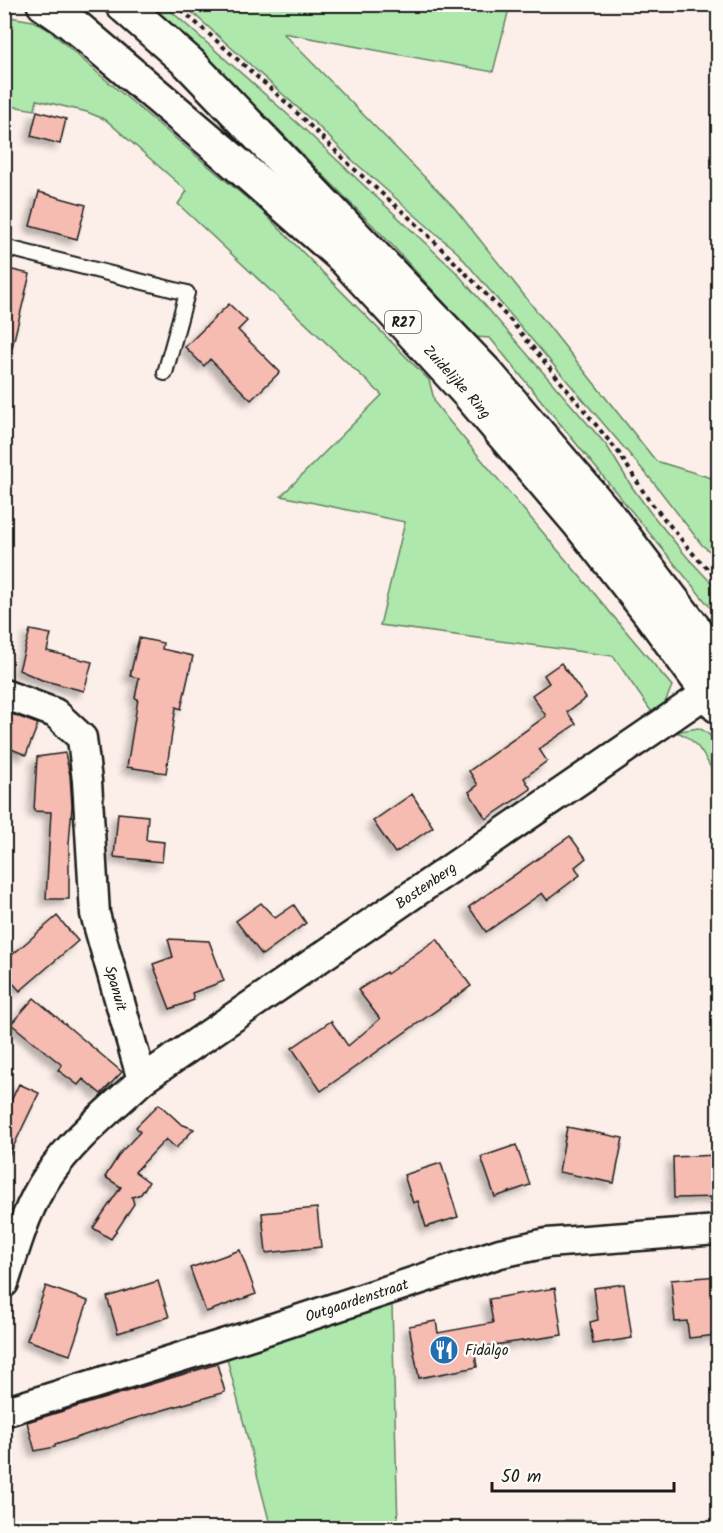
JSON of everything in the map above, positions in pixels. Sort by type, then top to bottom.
[{"type":"highway","name":"Zuidelijke Ring","points":[[44,4],[88,38],[343,257],[469,394],[579,523],[713,699]]},
{"type":"highway","name":"Zuidelijke Ring","points":[[122,4],[189,63],[488,375],[605,512],[718,660]]},
{"type":"street","name":"Spanuit","points":[[4,694],[55,712],[81,738],[87,781],[95,915],[142,1080]]},
{"type":"street","name":"Bostenberg","points":[[142,1080],[713,699]]},
{"type":"street","points":[[4,1283],[23,1225],[48,1175],[83,1134],[142,1080]]},
{"type":"street","name":"Outgaardenstraat","points":[[4,1412],[261,1332],[500,1253],[547,1243],[718,1230]]},
{"type":"lane","points":[[4,247],[187,293],[165,373]]},
{"type":"path","points":[[174,4],[290,106],[353,168],[421,228],[484,292],[511,321],[619,453],[648,499],[695,556],[718,579]]},
{"type":"green space","points":[[136,5],[164,5],[303,128],[456,272],[607,446],[650,512],[718,590],[718,617],[490,338],[475,337],[391,244],[274,125]]},
{"type":"green space","points":[[184,5],[510,5],[493,72],[283,33],[453,206],[656,461],[718,480],[718,558],[702,545],[654,483],[458,253],[351,159],[318,126]]},
{"type":"green space","points":[[4,16],[33,21],[49,30],[262,211],[429,380],[435,403],[450,422],[672,686],[664,705],[653,714],[613,656],[380,625],[405,522],[281,496],[382,395],[178,204],[187,191],[106,120],[87,112],[37,100],[35,110],[5,105]]},
{"type":"green space","points":[[698,728],[706,732],[715,743],[718,757],[718,781],[696,745],[690,739],[675,732]]},
{"type":"green space","points":[[392,1305],[398,1528],[271,1528],[226,1355]]},
{"type":"green space","points":[[565,1520],[626,1520],[659,1528],[566,1528]]},
{"type":"building","points":[[37,111],[66,119],[60,144],[31,136]]},
{"type":"building","points":[[39,192],[86,205],[77,239],[30,226]]},
{"type":"building","points":[[4,268],[30,274],[12,348],[4,347]]},
{"type":"building","points":[[229,304],[247,321],[238,330],[280,372],[251,400],[210,359],[204,366],[185,347]]},
{"type":"building","points":[[30,630],[51,634],[47,651],[92,662],[84,691],[42,680],[19,670]]},
{"type":"building","points":[[139,638],[163,643],[162,649],[193,656],[181,709],[176,707],[166,773],[127,767],[138,699],[135,698],[139,678],[130,676]]},
{"type":"building","points":[[561,663],[586,698],[567,712],[576,724],[539,749],[547,761],[524,778],[531,789],[486,819],[469,792],[478,785],[469,771],[546,716],[532,695],[549,683],[544,675]]},
{"type":"building","points":[[9,713],[38,724],[26,755],[4,746],[4,726]]},
{"type":"building","points":[[65,753],[70,775],[72,806],[69,899],[46,899],[51,812],[34,811],[37,757]]},
{"type":"building","points":[[412,794],[433,827],[395,853],[373,821]]},
{"type":"building","points":[[118,813],[148,816],[146,840],[164,842],[162,862],[114,857]]},
{"type":"building","points":[[570,836],[586,858],[575,867],[580,875],[547,900],[542,893],[486,932],[469,907]]},
{"type":"building","points":[[261,903],[275,918],[294,905],[306,923],[262,955],[236,921]]},
{"type":"building","points":[[57,916],[78,941],[20,991],[4,973],[4,962]]},
{"type":"building","points":[[168,939],[209,941],[224,981],[192,993],[194,1000],[170,1009],[153,964],[173,957]]},
{"type":"building","points":[[437,939],[471,986],[321,1091],[292,1048],[331,1021],[348,1046],[380,1019],[358,990],[386,972],[387,974]]},
{"type":"building","points":[[34,998],[122,1072],[101,1094],[83,1079],[78,1085],[58,1070],[62,1065],[11,1024]]},
{"type":"building","points":[[19,1084],[39,1093],[4,1166],[4,1116]]},
{"type":"building","points":[[159,1104],[181,1124],[194,1129],[176,1148],[166,1139],[135,1172],[149,1182],[141,1194],[132,1197],[134,1204],[111,1239],[93,1228],[121,1187],[105,1177],[121,1152],[140,1132],[136,1127]]},
{"type":"building","points":[[567,1127],[623,1138],[614,1183],[559,1172]]},
{"type":"building","points":[[516,1145],[530,1185],[495,1197],[481,1157]]},
{"type":"building","points":[[718,1155],[718,1197],[674,1198],[673,1157]]},
{"type":"building","points":[[441,1163],[458,1217],[426,1227],[418,1201],[413,1203],[404,1175]]},
{"type":"building","points":[[317,1208],[321,1247],[266,1253],[262,1213]]},
{"type":"building","points":[[240,1250],[256,1294],[206,1312],[190,1268]]},
{"type":"building","points":[[718,1276],[718,1335],[689,1338],[687,1321],[675,1322],[671,1280]]},
{"type":"building","points":[[158,1281],[169,1317],[118,1333],[107,1297]]},
{"type":"building","points":[[624,1284],[632,1338],[593,1344],[590,1322],[598,1320],[594,1288]]},
{"type":"building","points":[[46,1286],[88,1301],[70,1355],[27,1340]]},
{"type":"building","points":[[555,1288],[562,1335],[474,1348],[477,1367],[419,1378],[409,1326],[436,1321],[438,1333],[493,1323],[489,1299]]},
{"type":"building","points":[[217,1364],[225,1392],[129,1420],[55,1445],[55,1447],[35,1451],[27,1422]]},
{"type":"place","name":"Fidalgo","points":[[444,1350]]}]
